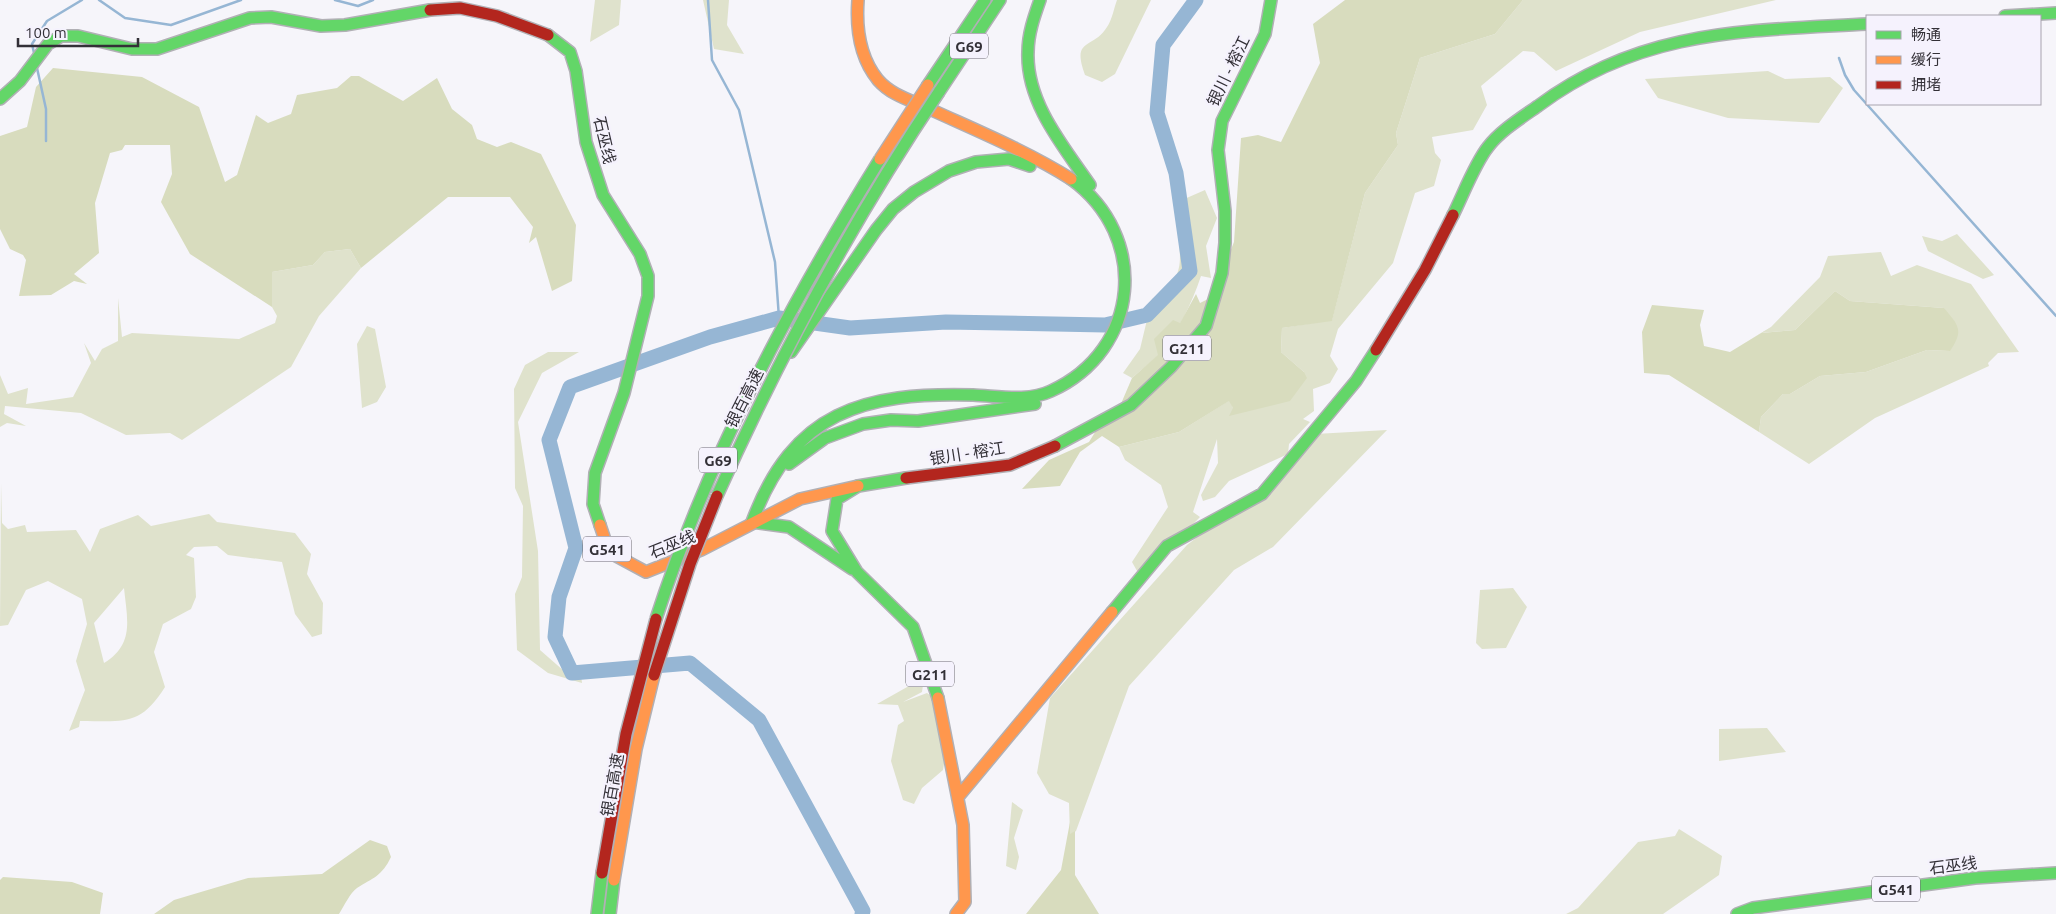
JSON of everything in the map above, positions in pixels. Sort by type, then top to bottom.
[{"type":"main road","points":[[858,0],[858,30],[863,51],[872,71],[886,88],[998,141],[1067,177],[1092,198],[1111,224],[1123,255],[1129,280]]},
{"type":"main road","points":[[865,0],[864,19],[867,39],[874,58],[890,82],[1002,135],[1071,171],[1090,185]]},
{"type":"main road","points":[[928,85],[968,17],[971,0]]},
{"type":"main road","name":"银百高速","points":[[597,914],[616,778],[640,676],[663,599],[690,523],[722,450],[805,286],[853,201],[985,0]]},
{"type":"main road","name":"银百高速","points":[[610,914],[634,757],[663,641],[688,565],[717,491],[769,384],[841,247],[888,168],[1000,0]]},
{"type":"main road","points":[[752,522],[762,500],[776,479],[793,460],[813,445],[837,432],[863,424],[891,420],[918,421],[1037,404],[1050,400],[1073,388],[1093,372],[1114,340],[1128,311],[1130,254],[1122,231],[1105,201],[1090,185],[1043,117],[1034,95],[1029,71],[1029,46],[1033,20],[1040,0]]},
{"type":"main road","name":"银川 - 榕江","points":[[965,902],[963,825],[941,706],[913,627],[857,572],[832,531],[837,498],[858,486],[887,480],[960,473],[1010,465],[1071,438],[1131,405],[1171,367],[1206,326],[1222,274],[1226,243],[1225,211],[1218,150],[1222,121],[1265,34],[1271,0]]},
{"type":"main road","name":"石巫线","points":[[0,99],[20,81],[48,44],[61,36],[78,36],[132,49],[157,48],[250,18],[271,17],[321,26],[345,25],[417,11],[460,8],[497,16],[549,35],[570,52],[576,71],[586,142],[603,195],[640,254],[648,276],[648,296],[624,393],[595,473],[593,504],[608,552],[646,572],[701,550],[752,522]]},
{"type":"main road","points":[[2022,15],[2055,13]]},
{"type":"main road","points":[[958,797],[1167,546],[1262,494],[1269,487],[1356,381],[1425,270],[1488,147],[1518,120],[1552,95],[1587,74],[1626,57],[1666,44],[1728,32],[1866,24]]},
{"type":"main road","points":[[769,384],[880,225],[903,200],[925,184],[962,166],[990,159],[1009,159],[1067,177]]},
{"type":"main road","points":[[752,522],[761,496],[774,471],[792,449],[812,430],[836,415],[862,404],[889,398],[916,396],[1036,397],[1059,388],[1079,375],[1114,340]]},
{"type":"main road","points":[[752,522],[800,498],[858,486]]},
{"type":"main road","points":[[752,522],[789,527],[857,572]]},
{"type":"main road","name":"石巫线","points":[[1736,914],[1753,908],[1975,878],[2056,873]]},
{"type":"main road","points":[[956,914],[965,902],[973,914]]},
{"type":"green space","points":[[595,0],[621,0],[619,25],[590,42]]},
{"type":"green space","points":[[703,0],[729,0],[727,25],[744,54],[714,49]]},
{"type":"green space","points":[[1117,0],[1151,0],[1115,74],[1102,82],[1085,75],[1081,63],[1082,49],[1096,39],[1107,27]]},
{"type":"green space","points":[[1345,0],[1523,0],[1495,34],[1420,58],[1396,133],[1398,145],[1365,193],[1332,321],[1282,328],[1281,352],[1304,372],[1307,378],[1290,401],[1229,416],[1233,408],[1229,401],[1179,432],[1119,447],[1102,436],[1080,452],[1060,486],[1022,489],[1049,460],[1089,442],[1097,429],[1114,420],[1132,378],[1158,355],[1154,339],[1173,320],[1180,323],[1196,294],[1200,303],[1212,297],[1234,242],[1241,138],[1258,135],[1281,142],[1320,63],[1313,24]]},
{"type":"green space","points":[[1523,0],[1776,0],[1640,32],[1556,71],[1534,52],[1523,51],[1481,86],[1487,105],[1473,130],[1432,137],[1435,153],[1441,160],[1434,186],[1415,193],[1393,263],[1338,329],[1330,356],[1338,369],[1330,383],[1313,389],[1314,411],[1303,419],[1310,422],[1289,444],[1288,454],[1229,481],[1215,497],[1203,501],[1201,495],[1218,463],[1217,439],[1193,512],[1200,517],[1141,578],[1132,562],[1168,507],[1161,485],[1125,460],[1119,447],[1179,432],[1230,400],[1233,408],[1304,372],[1281,352],[1282,328],[1332,320],[1365,193],[1398,145],[1396,133],[1420,58],[1495,34]]},
{"type":"green space","points":[[53,68],[142,77],[199,107],[225,182],[237,175],[256,115],[268,123],[291,114],[297,95],[337,88],[351,76],[359,76],[403,101],[437,78],[452,109],[472,125],[477,139],[497,147],[511,142],[541,154],[576,225],[572,281],[552,291],[536,237],[529,243],[533,227],[510,197],[448,197],[361,268],[350,249],[325,252],[313,265],[272,272],[272,307],[190,254],[161,202],[172,174],[170,145],[125,145],[122,150],[110,153],[95,203],[99,253],[74,274],[87,284],[74,281],[51,295],[19,296],[26,260],[23,255],[10,249],[0,229],[0,136],[27,127],[36,87]]},
{"type":"green space","points":[[1768,71],[1785,79],[1830,77],[1843,88],[1819,123],[1728,118],[1658,98],[1645,79]]},
{"type":"green space","points":[[1205,190],[1217,218],[1206,246],[1211,278],[1201,276],[1189,307],[1172,337],[1159,355],[1132,378],[1123,373],[1140,349],[1152,299],[1167,288],[1176,277],[1180,254],[1180,217],[1186,205],[1182,200]]},
{"type":"green space","points":[[1957,234],[1994,275],[1983,279],[1928,251],[1922,236],[1942,241]]},
{"type":"green space","points":[[350,249],[361,268],[319,316],[291,367],[182,440],[170,433],[126,435],[81,413],[5,406],[4,414],[26,426],[7,423],[0,427],[0,375],[8,394],[28,388],[26,404],[73,397],[91,363],[84,343],[95,361],[102,349],[118,341],[118,298],[122,337],[132,333],[239,339],[275,323],[277,316],[272,307],[272,272],[313,265],[325,252]]},
{"type":"green space","points":[[1881,252],[1891,276],[1917,265],[1971,284],[2019,352],[1998,353],[1988,363],[1989,366],[1875,418],[1809,464],[1759,432],[1761,417],[1783,394],[1790,394],[1820,376],[1866,372],[1927,350],[1950,351],[1944,308],[1850,301],[1835,291],[1795,330],[1761,333],[1771,327],[1820,277],[1828,256]]},
{"type":"green space","points":[[1835,291],[1850,301],[1944,308],[1958,328],[1957,338],[1950,351],[1927,350],[1866,372],[1820,376],[1790,394],[1783,394],[1761,417],[1759,432],[1669,375],[1644,373],[1642,332],[1652,305],[1704,310],[1700,325],[1704,346],[1730,352],[1771,327],[1762,333],[1795,330]]},
{"type":"green space","points":[[367,326],[375,329],[386,387],[377,402],[362,408],[357,344]]},
{"type":"green space","points":[[548,352],[579,352],[542,373],[518,422],[538,551],[540,650],[564,671],[581,675],[582,683],[548,673],[517,650],[515,594],[522,577],[523,506],[515,488],[514,389],[525,365]]},
{"type":"green space","points":[[1387,430],[1273,547],[1234,570],[1129,686],[1076,831],[1070,835],[1069,803],[1049,794],[1037,773],[1050,698],[1187,545],[1298,460],[1315,434]]},
{"type":"green space","points":[[1,483],[2,523],[8,529],[25,525],[27,532],[76,530],[90,552],[100,529],[138,515],[151,526],[209,514],[217,522],[295,533],[311,554],[307,574],[323,603],[322,634],[312,637],[295,614],[282,562],[228,555],[217,546],[194,547],[186,555],[194,558],[196,597],[191,609],[163,624],[154,652],[165,687],[156,700],[138,715],[119,721],[80,721],[79,727],[69,731],[85,690],[76,661],[87,624],[82,599],[48,581],[26,590],[8,625],[0,626]],"holes":[[[124,588],[127,620],[125,639],[121,648],[104,663],[94,623]]]},
{"type":"green space","points":[[1513,588],[1527,607],[1506,648],[1482,649],[1476,643],[1480,590]]},
{"type":"green space","points":[[916,682],[923,685],[922,692],[903,702],[927,693],[934,698],[945,758],[943,770],[922,788],[914,804],[903,800],[891,761],[898,725],[904,721],[898,705],[877,704]]},
{"type":"green space","points":[[1767,728],[1786,752],[1719,761],[1719,729]]},
{"type":"green space","points":[[1012,802],[1023,810],[1014,838],[1019,857],[1016,870],[1006,866]]},
{"type":"green space","points":[[1070,822],[1070,834],[1075,831],[1075,875],[1099,914],[1026,914],[1061,870]]},
{"type":"green space","points":[[1679,829],[1722,856],[1719,875],[1663,914],[1566,914],[1578,908],[1638,842],[1675,836]]},
{"type":"green space","points":[[370,840],[387,846],[391,857],[381,873],[354,890],[339,914],[154,914],[174,900],[248,878],[322,874]]},
{"type":"green space","points":[[3,877],[72,882],[103,893],[100,914],[0,914],[0,880]]},
{"type":"waterway","points":[[34,53],[32,44],[47,21],[82,0]]},
{"type":"waterway","points":[[99,0],[125,18],[171,25],[241,0]]},
{"type":"waterway","points":[[335,0],[358,6],[373,0]]},
{"type":"waterway","points":[[708,0],[712,60],[739,110],[775,262],[779,318]]},
{"type":"waterway","points":[[862,914],[863,911],[759,720],[690,663],[572,673],[555,637],[559,597],[576,548],[549,440],[570,387],[710,337],[779,318],[850,328],[946,322],[1105,325],[1147,315],[1190,271],[1176,173],[1157,113],[1163,45],[1196,0]]},
{"type":"waterway","points":[[1839,58],[1845,75],[1854,90],[1866,103]]},
{"type":"waterway","points":[[37,68],[46,109],[46,141]]},
{"type":"waterway","points":[[1867,105],[2056,316]]},
{"type":"traffic: fast","points":[[928,85],[985,0]]},
{"type":"traffic: fast","points":[[939,92],[1000,0]]},
{"type":"traffic: fast","points":[[1040,0],[1028,45],[1029,70],[1033,88],[1048,123],[1090,185]]},
{"type":"traffic: fast","points":[[1055,446],[1131,405],[1171,367],[1206,326],[1222,273],[1225,243],[1225,211],[1218,150],[1222,121],[1265,34],[1271,0]]},
{"type":"traffic: fast","points":[[0,99],[20,81],[48,44],[61,36],[78,36],[132,49],[157,49],[250,18],[271,17],[321,26],[345,25],[430,10]]},
{"type":"traffic: fast","points":[[2022,15],[2056,13]]},
{"type":"traffic: fast","points":[[1453,215],[1478,162],[1498,136],[1525,115],[1577,81],[1616,62],[1655,48],[1695,39],[1779,29],[1866,24]]},
{"type":"traffic: fast","points":[[548,35],[570,52],[576,71],[586,142],[603,195],[640,254],[648,276],[648,296],[624,393],[595,473],[593,504],[600,525]]},
{"type":"traffic: fast","points":[[717,496],[766,391],[819,289],[877,189],[939,92]]},
{"type":"traffic: fast","points":[[656,619],[700,499],[754,382],[815,269],[880,159]]},
{"type":"traffic: fast","points":[[791,352],[876,230],[893,209],[914,192],[949,171],[976,162],[1009,159],[1030,166]]},
{"type":"traffic: fast","points":[[752,522],[769,485],[789,455],[811,432],[837,416],[866,405],[898,398],[934,395],[1023,397],[1042,394],[1051,391],[1081,372],[1103,349],[1118,321],[1124,291],[1123,260],[1114,230],[1097,203],[1071,179]]},
{"type":"traffic: fast","points":[[1112,612],[1167,546],[1262,494],[1356,381],[1376,350]]},
{"type":"traffic: fast","points":[[789,464],[825,438],[863,424],[891,420],[918,421],[1035,404]]},
{"type":"traffic: fast","points":[[906,478],[858,486],[837,499],[832,531],[857,572],[913,627],[938,698]]},
{"type":"traffic: fast","points":[[752,522],[789,527],[852,569]]},
{"type":"traffic: fast","points":[[597,914],[602,873]]},
{"type":"traffic: fast","points":[[1737,914],[1753,908],[1975,878],[2056,873]]},
{"type":"traffic: fast","points":[[610,914],[614,880]]},
{"type":"traffic: slow","points":[[858,0],[860,42],[863,52],[872,71],[884,86],[904,98],[1021,151],[1071,179]]},
{"type":"traffic: slow","points":[[880,159],[928,85]]},
{"type":"traffic: slow","points":[[600,525],[609,552],[646,572],[701,550],[800,499],[858,486]]},
{"type":"traffic: slow","points":[[958,797],[1112,612]]},
{"type":"traffic: slow","points":[[614,880],[636,749],[654,675]]},
{"type":"traffic: slow","points":[[938,698],[963,825],[965,902],[956,914]]},
{"type":"traffic: jam","points":[[430,10],[460,8],[497,16],[548,35]]},
{"type":"traffic: jam","points":[[1376,350],[1425,270],[1453,215]]},
{"type":"traffic: jam","points":[[906,478],[1010,465],[1055,446]]},
{"type":"traffic: jam","points":[[654,675],[690,564],[717,496]]},
{"type":"traffic: jam","points":[[602,873],[626,734],[656,619]]}]
